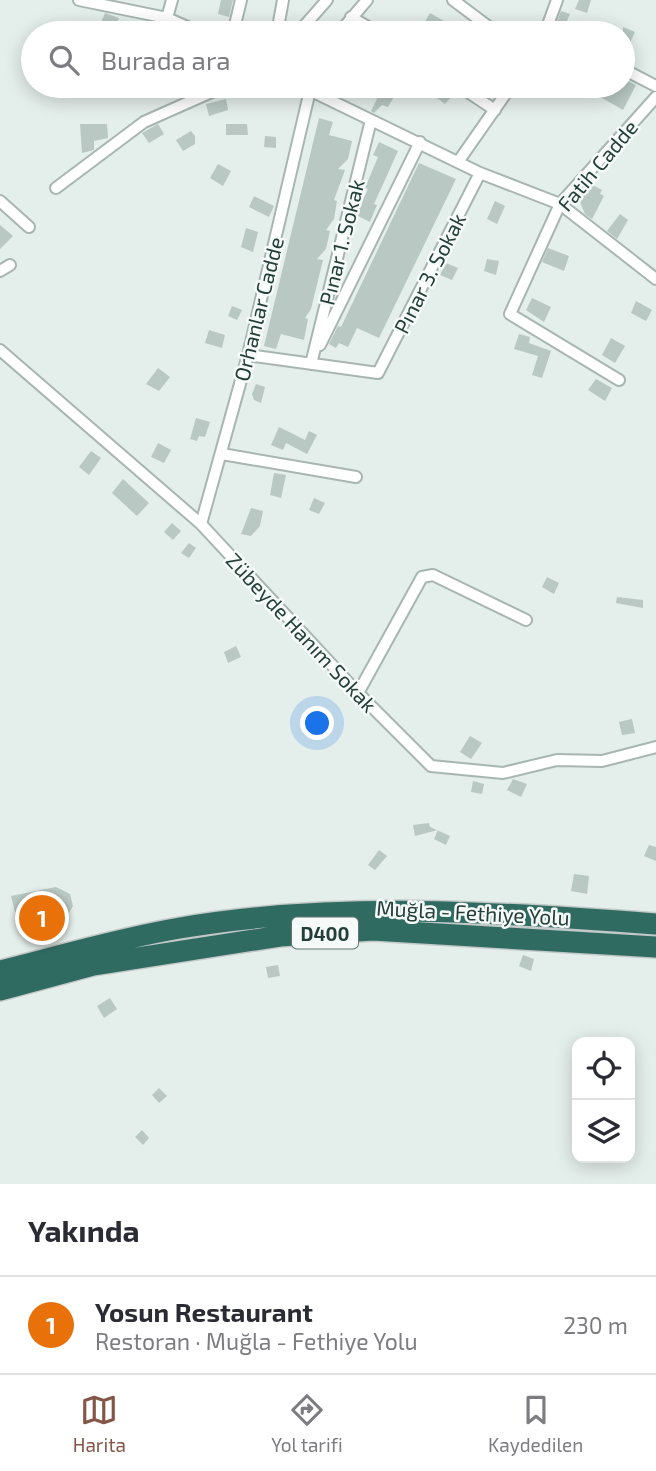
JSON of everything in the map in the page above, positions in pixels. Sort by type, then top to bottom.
[{"type":"highway","name":"Muğla - Fethiye Yolu","points":[[0,971],[181,928],[326,912],[440,912],[656,924]]},
{"type":"highway","name":"Muğla - Fethiye Yolu","points":[[0,990],[93,965],[280,936],[373,930],[656,947]]},
{"type":"street","points":[[79,0],[112,3],[174,21]]},
{"type":"street","points":[[167,18],[172,0]]},
{"type":"street","points":[[236,21],[241,0]]},
{"type":"street","points":[[279,21],[283,0]]},
{"type":"street","points":[[309,21],[327,0]]},
{"type":"street","points":[[348,21],[367,0]]},
{"type":"street","points":[[453,0],[481,21]]},
{"type":"street","points":[[552,21],[557,0]]},
{"type":"street","points":[[351,17],[358,21]]},
{"type":"street","points":[[635,75],[656,86]]},
{"type":"street","name":"Fatih Cadde","points":[[620,380],[510,314],[560,204],[656,97]]},
{"type":"street","points":[[56,188],[144,122],[198,98]]},
{"type":"street","name":"Orhanlar Cadde","points":[[201,524],[248,355],[309,98]]},
{"type":"street","points":[[328,98],[480,173],[560,204],[656,279]]},
{"type":"street","points":[[476,98],[495,110]]},
{"type":"street","points":[[458,162],[503,98]]},
{"type":"street","name":"Pınar 1. Sokak","points":[[311,363],[370,120]]},
{"type":"street","points":[[248,355],[311,363],[420,142]]},
{"type":"street","name":"Pınar 3. Sokak","points":[[311,363],[378,373],[480,173]]},
{"type":"street","points":[[0,201],[29,227]]},
{"type":"street","name":"Zübeyde Hanım Sokak","points":[[0,350],[201,524],[358,693],[431,766],[503,773],[557,760],[602,761],[656,747]]},
{"type":"street","points":[[222,454],[356,477]]},
{"type":"street","points":[[358,693],[422,577],[433,575],[526,620]]},
{"type":"building","points":[[221,0],[233,0],[229,17],[218,14]]},
{"type":"building","points":[[579,0],[591,0],[587,13],[575,9]]},
{"type":"building","points":[[561,11],[570,14],[567,21],[557,21]]},
{"type":"building","points":[[105,13],[119,18],[118,21],[102,21]]},
{"type":"building","points":[[430,13],[444,21],[425,21]]},
{"type":"building","points":[[378,98],[393,98],[388,107],[382,105],[374,113],[371,111]]},
{"type":"building","points":[[437,98],[450,98],[445,104]]},
{"type":"building","points":[[602,98],[629,98],[623,110]]},
{"type":"building","points":[[226,99],[228,110],[209,116],[206,104]]},
{"type":"building","points":[[319,118],[333,122],[329,135],[352,141],[348,159],[338,169],[345,170],[334,200],[337,201],[334,219],[326,230],[330,231],[326,249],[317,259],[323,260],[311,309],[305,318],[308,319],[304,340],[281,334],[276,349],[264,346]]},
{"type":"building","points":[[80,124],[107,124],[108,138],[94,141],[94,150],[82,153]]},
{"type":"building","points":[[158,124],[164,134],[149,143],[142,133]]},
{"type":"building","points":[[226,124],[247,124],[248,135],[226,135]]},
{"type":"building","points":[[191,131],[195,136],[195,144],[183,151],[176,140]]},
{"type":"building","points":[[265,136],[276,137],[276,148],[264,147]]},
{"type":"building","points":[[379,142],[398,151],[374,204],[377,205],[370,222],[356,215],[368,189],[365,188],[378,157],[373,155]]},
{"type":"building","points":[[419,163],[456,179],[379,338],[357,328],[348,347],[339,343],[336,348],[329,344],[338,326],[341,327]]},
{"type":"building","points":[[218,164],[231,171],[223,186],[210,178]]},
{"type":"building","points":[[589,183],[602,190],[600,194],[604,196],[592,219],[585,214],[580,202],[583,196],[580,194]]},
{"type":"building","points":[[254,196],[274,206],[269,217],[249,207]]},
{"type":"building","points":[[495,201],[505,206],[497,224],[487,219]]},
{"type":"building","points":[[620,214],[628,220],[617,239],[607,231]]},
{"type":"building","points":[[0,225],[13,236],[0,249]]},
{"type":"building","points":[[246,228],[258,232],[253,252],[241,247]]},
{"type":"building","points":[[548,248],[569,256],[564,271],[542,262]]},
{"type":"building","points":[[487,259],[499,261],[496,275],[484,271]]},
{"type":"building","points":[[446,263],[458,268],[452,280],[440,275]]},
{"type":"building","points":[[532,298],[551,307],[544,322],[526,310]]},
{"type":"building","points":[[636,301],[652,310],[646,321],[631,313]]},
{"type":"building","points":[[232,306],[242,310],[237,320],[228,316]]},
{"type":"building","points":[[209,330],[225,335],[222,348],[205,343]]},
{"type":"building","points":[[519,334],[530,337],[529,343],[551,351],[542,378],[532,375],[538,356],[514,349]]},
{"type":"building","points":[[611,338],[625,346],[615,363],[602,355]]},
{"type":"building","points":[[158,368],[170,377],[159,391],[146,384]]},
{"type":"building","points":[[596,379],[612,388],[605,401],[588,390]]},
{"type":"building","points":[[256,384],[265,387],[261,403],[254,400],[252,394]]},
{"type":"building","points":[[196,418],[210,422],[205,437],[199,436],[197,441],[190,439]]},
{"type":"building","points":[[279,427],[305,440],[309,431],[317,435],[307,454],[286,443],[283,450],[271,445]]},
{"type":"building","points":[[158,443],[171,450],[164,463],[151,457]]},
{"type":"building","points":[[91,451],[101,458],[89,475],[79,467]]},
{"type":"building","points":[[274,473],[286,475],[281,498],[270,495]]},
{"type":"building","points":[[123,479],[149,503],[137,516],[112,493]]},
{"type":"building","points":[[314,498],[325,503],[319,514],[309,510]]},
{"type":"building","points":[[251,508],[263,511],[260,526],[251,536],[241,534]]},
{"type":"building","points":[[172,523],[181,531],[173,540],[164,532]]},
{"type":"building","points":[[189,543],[196,548],[189,558],[181,553]]},
{"type":"building","points":[[547,577],[559,583],[554,594],[542,587]]},
{"type":"building","points":[[617,597],[643,600],[643,608],[616,603]]},
{"type":"building","points":[[236,646],[241,657],[228,663],[224,652]]},
{"type":"building","points":[[632,719],[635,733],[622,735],[619,722]]},
{"type":"building","points":[[470,736],[482,743],[471,759],[460,752]]},
{"type":"building","points":[[513,779],[527,784],[521,797],[507,790]]},
{"type":"building","points":[[473,781],[484,784],[482,794],[471,792]]},
{"type":"building","points":[[429,823],[430,827],[437,830],[415,836],[413,825]]},
{"type":"building","points":[[438,830],[450,836],[446,845],[434,839]]},
{"type":"building","points":[[649,845],[656,847],[656,861],[644,856]]},
{"type":"building","points":[[379,850],[387,856],[375,870],[368,865]]},
{"type":"building","points":[[574,874],[589,876],[587,894],[571,891]]},
{"type":"building","points":[[56,887],[70,894],[73,906],[68,915],[55,918],[42,912],[37,919],[26,921],[16,916],[11,896]]},
{"type":"building","points":[[523,955],[534,959],[531,971],[519,966]]},
{"type":"building","points":[[278,965],[280,976],[268,978],[266,967]]},
{"type":"building","points":[[110,998],[117,1009],[104,1018],[97,1006]]},
{"type":"building","points":[[159,1088],[167,1096],[159,1103],[152,1095]]},
{"type":"building","points":[[142,1130],[149,1138],[143,1145],[135,1137]]},
{"type":"place","name":"Yosun Restaurant","points":[[42,918]]}]
